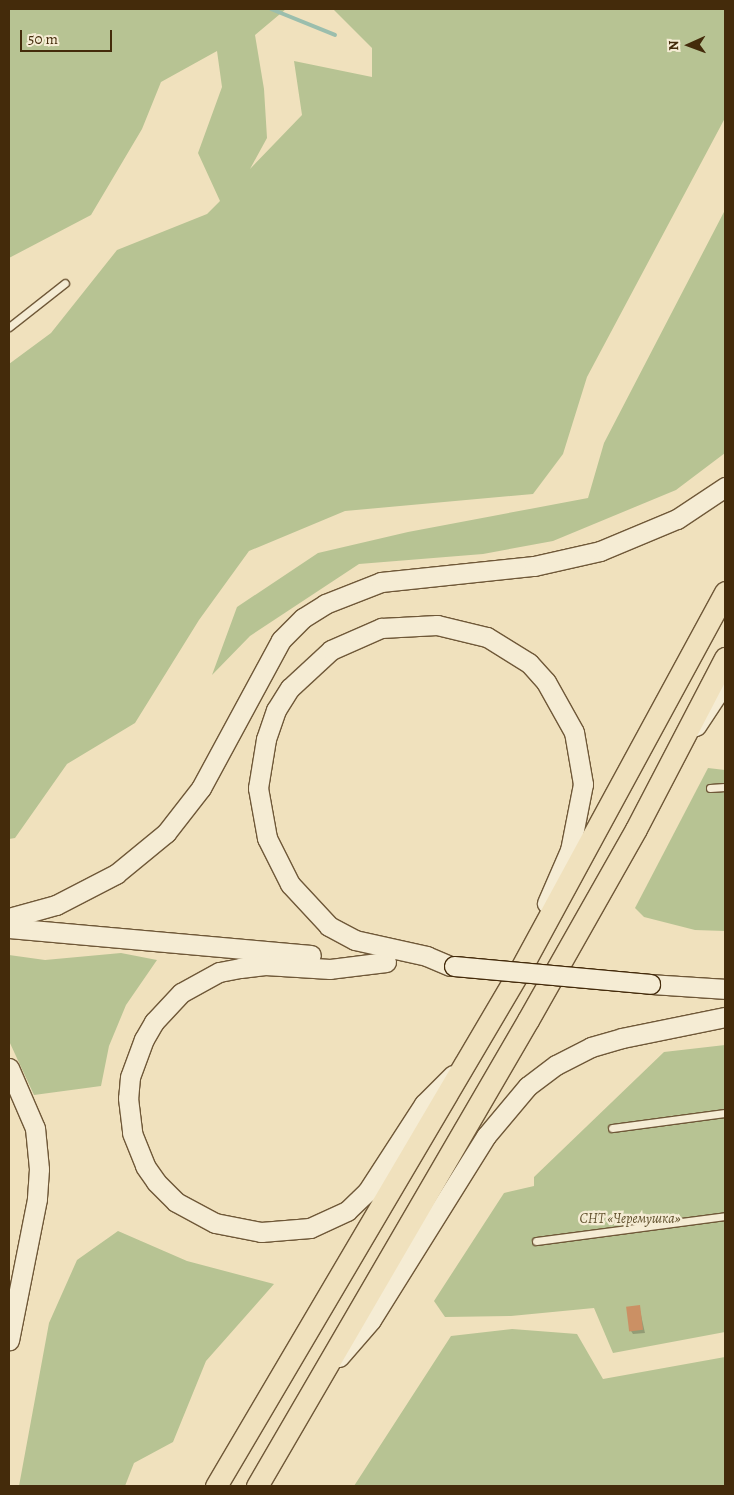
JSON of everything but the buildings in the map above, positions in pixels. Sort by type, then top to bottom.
[{"type":"main road","points":[[9,918],[56,905],[116,874],[166,833],[201,788],[281,640],[304,618],[325,604],[381,582],[518,569],[600,551],[677,519],[725,487]]},
{"type":"main road","points":[[216,1486],[520,970],[725,592]]},
{"type":"main road","points":[[452,966],[428,956],[356,940],[329,926],[290,884],[270,846],[260,810],[260,764],[266,739],[276,710],[290,688],[331,650],[381,628],[437,625],[486,637],[507,648],[529,663],[546,682],[574,732],[583,784],[577,825],[570,850],[520,970]]},
{"type":"main road","points":[[257,1486],[528,1020],[679,746],[725,658]]},
{"type":"main road","points":[[679,746],[712,705],[725,682]]},
{"type":"main road","points":[[9,928],[386,962],[725,989]]},
{"type":"main road","points":[[386,962],[330,969],[266,965],[240,968],[218,972],[181,994],[154,1022],[141,1045],[130,1077],[128,1098],[132,1134],[156,1182],[188,1211],[234,1229],[290,1231],[327,1222],[347,1211],[367,1192],[424,1104],[465,1064]]},
{"type":"main road","points":[[317,1382],[371,1320],[486,1136],[528,1086],[556,1064],[591,1048],[622,1038],[725,1017]]},
{"type":"main road","points":[[9,1068],[35,1128],[39,1169],[37,1199],[9,1340]]},
{"type":"lane","points":[[9,327],[66,283]]},
{"type":"lane","points":[[710,788],[725,786]]},
{"type":"lane","points":[[612,1128],[725,1114]]},
{"type":"lane","points":[[536,1241],[725,1216]]},
{"type":"green space","points":[[9,9],[286,9],[255,35],[264,89],[267,138],[250,169],[302,115],[294,61],[372,77],[372,48],[333,9],[725,9],[725,118],[587,377],[563,454],[533,494],[345,511],[249,551],[199,620],[135,723],[67,764],[15,838],[9,839],[9,364],[51,333],[117,250],[207,214],[220,201],[198,153],[222,87],[217,51],[161,82],[142,129],[91,215],[9,258]]},
{"type":"green space","points":[[725,210],[725,453],[676,490],[553,541],[483,554],[359,564],[250,636],[212,675],[237,607],[318,553],[408,532],[588,498],[604,443]]},
{"type":"green space","points":[[708,768],[725,770],[725,931],[695,930],[644,917],[635,908]]},
{"type":"green space","points":[[121,953],[157,960],[126,1005],[109,1046],[101,1086],[34,1095],[9,1041],[9,955],[45,960]]},
{"type":"green space","name":"СНТ «Черемушка»","points":[[725,1045],[725,1332],[613,1353],[594,1308],[511,1316],[445,1317],[434,1301],[504,1193],[534,1186],[534,1177],[664,1052]]},
{"type":"green space","points":[[118,1231],[187,1261],[274,1284],[206,1361],[173,1442],[134,1463],[125,1486],[19,1486],[49,1323],[77,1260]]},
{"type":"green space","points":[[512,1329],[577,1334],[603,1379],[725,1357],[725,1486],[354,1486],[451,1336]]},
{"type":"waterway","points":[[271,9],[335,35]]}]
